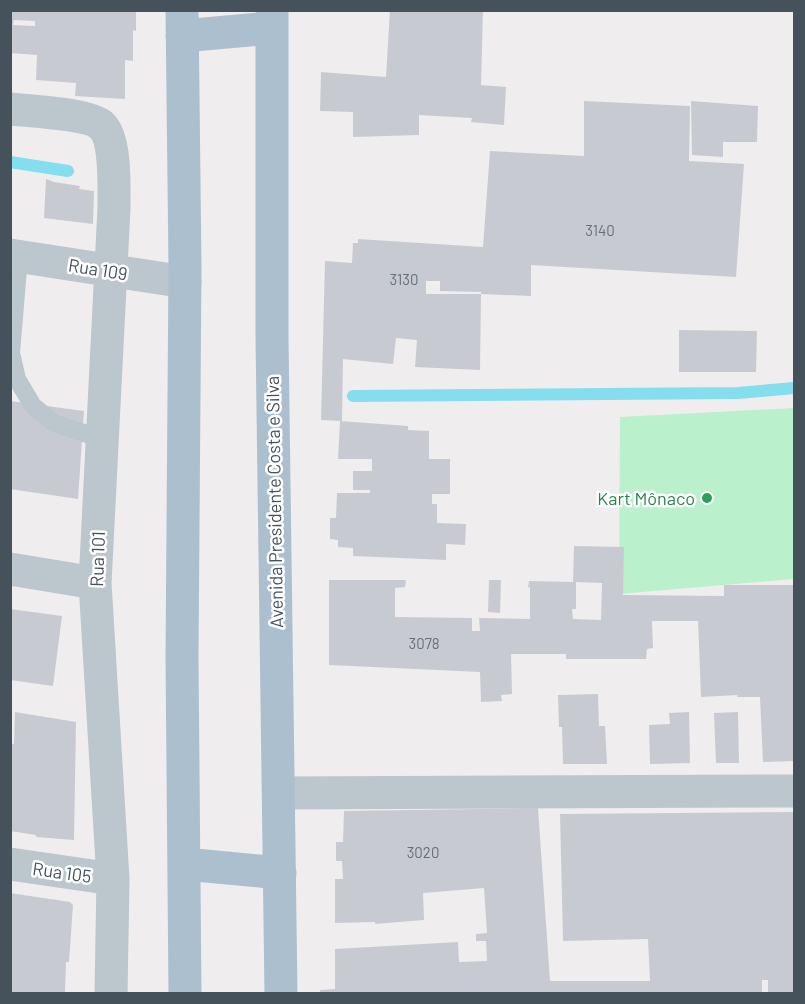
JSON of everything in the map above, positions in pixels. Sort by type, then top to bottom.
[{"type":"main road","points":[[185,993],[182,657],[185,282],[182,23],[271,19]]},
{"type":"main road","name":"Avenida Presidente Costa e Silva","points":[[271,19],[272,325],[281,993]]},
{"type":"main road","points":[[185,864],[280,873]]},
{"type":"street","name":"Rua 101","points":[[10,109],[95,121],[102,125],[108,135],[111,153],[113,184],[111,271],[95,583],[113,879],[111,993]]},
{"type":"street","name":"Rua 109","points":[[15,256],[185,282]]},
{"type":"street","points":[[10,569],[95,583]]},
{"type":"street","points":[[279,793],[795,791]]},
{"type":"street","name":"Rua 105","points":[[10,864],[113,879]]},
{"type":"lane","points":[[15,256],[11,353],[17,379],[33,406],[54,423],[102,440]]},
{"type":"green space","name":"Kart Mônaco","points":[[794,408],[794,579],[619,594],[620,417]]},
{"type":"building","points":[[10,10],[136,10],[136,31],[133,30],[133,61],[125,60],[125,99],[75,96],[76,83],[36,80],[37,55],[10,53]],"holes":[[[14,20],[35,21],[35,26],[13,25]]]},
{"type":"building","points":[[390,10],[483,10],[481,85],[506,87],[504,125],[471,122],[472,118],[419,115],[419,135],[353,137],[353,112],[320,111],[321,72],[386,77]]},
{"type":"building","points":[[584,101],[690,106],[689,161],[744,164],[736,277],[531,265],[531,296],[481,294],[480,370],[415,367],[417,340],[396,338],[393,364],[343,359],[342,421],[321,420],[325,261],[352,263],[353,243],[358,243],[358,239],[483,247],[490,151],[584,156]],"holes":[[[426,281],[440,281],[440,291],[481,292],[481,294],[426,294]]]},
{"type":"building","points":[[691,101],[758,106],[757,142],[723,142],[723,157],[692,155]]},
{"type":"building","points":[[46,179],[94,191],[93,224],[44,218]]},
{"type":"building","points":[[679,330],[757,331],[756,372],[679,372]]},
{"type":"building","points":[[10,401],[84,411],[78,499],[10,489]]},
{"type":"building","points":[[340,421],[408,426],[408,430],[429,431],[429,459],[450,459],[450,494],[432,494],[432,504],[437,504],[437,523],[466,524],[465,545],[446,544],[446,560],[353,556],[353,548],[338,547],[338,540],[330,539],[330,518],[336,518],[337,493],[370,493],[370,490],[353,490],[353,471],[372,471],[372,459],[338,459]]},
{"type":"building","points":[[574,546],[624,547],[623,595],[724,596],[724,585],[794,585],[794,761],[763,762],[760,697],[737,697],[738,695],[701,697],[698,621],[652,621],[653,648],[647,649],[646,659],[566,659],[566,654],[511,654],[512,694],[501,695],[502,701],[481,702],[480,672],[329,665],[329,580],[406,580],[405,587],[395,588],[395,617],[472,618],[472,631],[480,631],[479,618],[530,619],[529,581],[573,582]],"holes":[[[576,582],[602,583],[601,620],[573,619],[572,609],[576,609]]]},
{"type":"building","points":[[489,580],[501,580],[500,613],[488,612]]},
{"type":"building","points":[[10,609],[62,616],[53,686],[10,680]]},
{"type":"building","points":[[598,694],[599,726],[605,726],[607,764],[563,764],[558,695]]},
{"type":"building","points":[[15,712],[76,722],[74,840],[36,837],[36,835],[10,831],[10,743],[14,744]]},
{"type":"building","points":[[689,712],[690,763],[650,764],[649,725],[670,724],[669,713]]},
{"type":"building","points":[[738,712],[739,763],[716,763],[714,713]]},
{"type":"building","points":[[538,808],[550,981],[650,981],[648,939],[563,941],[560,814],[794,812],[794,993],[768,993],[768,980],[762,980],[762,993],[320,993],[320,990],[335,989],[335,949],[458,942],[459,962],[487,961],[486,941],[476,941],[476,934],[487,933],[484,888],[423,893],[424,920],[375,924],[375,922],[335,923],[335,879],[343,879],[342,861],[336,861],[336,842],[343,842],[344,811]]},
{"type":"building","points":[[10,893],[70,902],[73,905],[69,962],[66,962],[65,993],[10,993]]},
{"type":"waterway","points":[[10,162],[68,171]]},
{"type":"waterway","points":[[353,396],[738,393],[794,388]]},
{"type":"place","name":"Kart Mônaco","points":[[707,498]]}]
